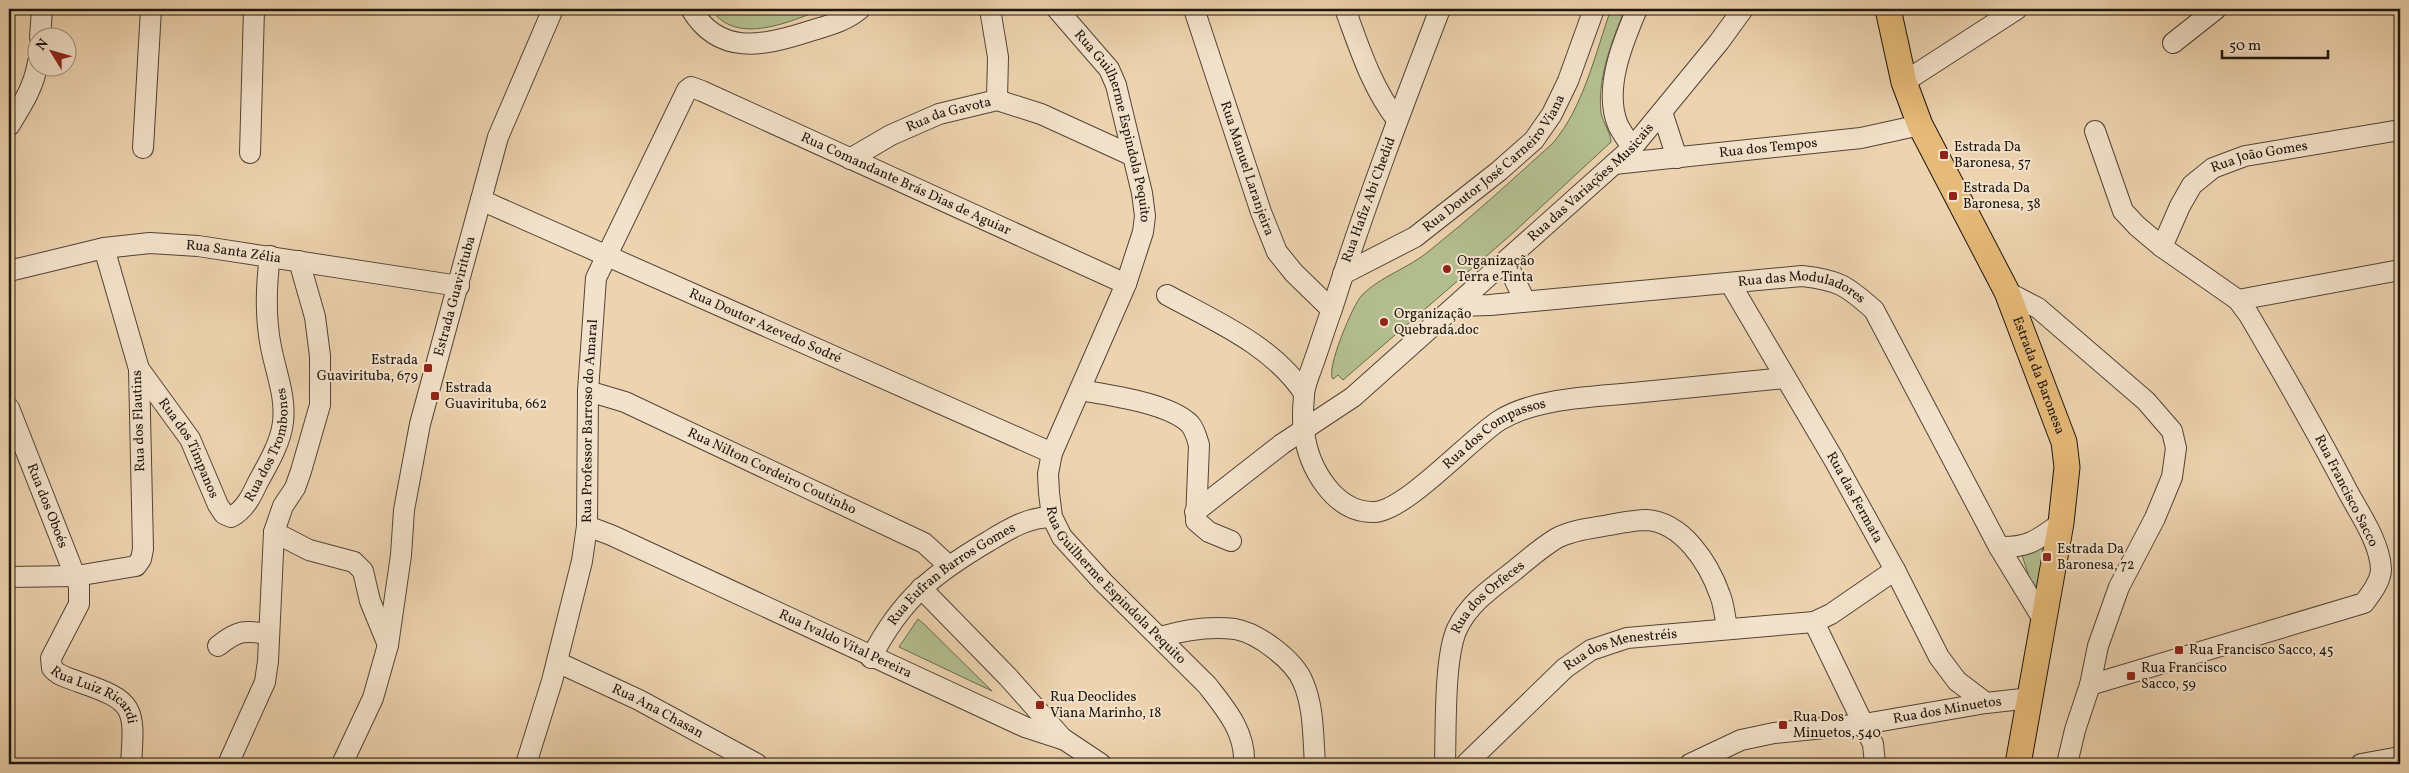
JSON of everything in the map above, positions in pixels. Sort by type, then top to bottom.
[{"type":"main road","name":"Estrada da Baronesa","points":[[1888,9],[1904,82],[1920,125],[2007,292],[2064,442],[2067,466],[2060,523],[2018,764]]},
{"type":"street","points":[[41,28],[42,9]]},
{"type":"street","points":[[142,148],[151,9]]},
{"type":"street","points":[[250,154],[254,9]]},
{"type":"street","name":"Estrada Guavirituba","points":[[342,764],[373,698],[388,645],[401,555],[404,510],[420,424],[498,137],[553,9]]},
{"type":"street","points":[[691,9],[697,19],[713,35],[726,41],[758,45],[829,26],[851,17],[860,9]]},
{"type":"street","points":[[990,9],[998,57],[997,100]]},
{"type":"street","name":"Rua Guilherme Espindola Pequito","points":[[1057,9],[1109,69],[1116,85],[1133,156],[1144,216],[1143,232],[1126,284],[1052,453],[1048,474],[1052,517],[1062,537],[1103,582],[1206,684],[1232,717],[1243,745],[1244,764]]},
{"type":"street","name":"Rua Manuel Laranjeira","points":[[1194,9],[1261,212],[1277,252],[1294,273],[1332,309]]},
{"type":"street","points":[[1345,9],[1380,98],[1397,120]]},
{"type":"street","name":"Rua Hafiz Abi Chedid","points":[[1304,393],[1397,120],[1440,9]]},
{"type":"street","name":"Rua Doutor José Carneiro Viana","points":[[1343,274],[1415,237],[1534,140],[1552,114],[1568,81],[1594,9]]},
{"type":"street","points":[[1632,148],[1618,124],[1613,100],[1616,71],[1626,34],[1637,9]]},
{"type":"street","name":"Rua das Variações Musicais","points":[[1195,512],[1282,444],[1353,397],[1632,148],[1720,42],[1743,9]]},
{"type":"street","points":[[1904,82],[2017,9]]},
{"type":"street","points":[[2173,43],[2216,9]]},
{"type":"street","points":[[9,126],[24,102],[35,78]]},
{"type":"street","name":"Rua Comandante Brás Dias de Aguiar","points":[[686,90],[691,87],[702,91],[1126,284]]},
{"type":"street","name":"Rua Professor Barroso do Amaral","points":[[526,764],[557,662],[582,560],[587,526],[588,391],[593,296],[596,278],[686,90]]},
{"type":"street","name":"Rua da Gavota","points":[[850,159],[883,139],[940,114],[997,100],[1041,114],[1133,156]]},
{"type":"street","points":[[1662,112],[1677,158]]},
{"type":"street","name":"Rua dos Tempos","points":[[1614,164],[1861,138],[1920,125]]},
{"type":"street","name":"Rua Francisco Sacco","points":[[2090,685],[2364,603],[2375,588],[2381,570],[2377,550],[2370,534],[2313,424],[2238,300],[2162,246],[2137,226],[2123,211],[2095,130]]},
{"type":"street","name":"Rua João Gomes","points":[[2162,246],[2180,206],[2192,185],[2213,168],[2245,156],[2400,130]]},
{"type":"street","name":"Rua Doutor Azevedo Sodré","points":[[481,200],[1052,453]]},
{"type":"street","name":"Rua Santa Zélia","points":[[9,271],[104,248],[150,243],[198,246],[270,256],[459,286]]},
{"type":"street","name":"Rua dos Flautins","points":[[76,576],[136,566],[141,560],[143,549],[139,369],[104,248]]},
{"type":"street","name":"Rua dos Trombones","points":[[218,506],[224,514],[231,517],[241,510],[262,475],[283,424],[284,403],[271,347],[268,318],[266,292],[270,256]]},
{"type":"street","points":[[228,764],[240,733],[261,693],[268,661],[274,532],[283,506],[295,488],[320,405],[320,356],[315,317],[298,261]]},
{"type":"street","points":[[1506,262],[1525,301]]},
{"type":"street","points":[[2238,300],[2400,270]]},
{"type":"street","name":"Rua das Moduladores","points":[[1456,306],[1802,276],[1830,279],[1851,289],[1874,310],[1999,547],[2044,621]]},
{"type":"street","name":"Rua das Fermata","points":[[1730,283],[1833,458],[1895,570],[1939,658],[1957,681],[1986,703]]},
{"type":"street","points":[[2007,292],[2038,308],[2146,401],[2172,431],[2176,448],[2172,477],[2155,518],[2119,587],[2098,646],[2090,685],[2075,730],[2067,764]]},
{"type":"street","points":[[1167,295],[1240,334],[1268,354],[1304,393]]},
{"type":"street","name":"Rua dos Tímpanos","points":[[139,369],[190,439],[218,506]]},
{"type":"street","name":"Rua dos Compassos","points":[[1304,393],[1304,431],[1314,464],[1332,493],[1344,505],[1357,510],[1376,512],[1393,506],[1461,454],[1500,420],[1525,409],[1570,399],[1785,378]]},
{"type":"street","points":[[1080,390],[1129,399],[1180,416],[1191,425],[1197,435],[1199,445],[1196,521],[1201,527],[1231,541]]},
{"type":"street","name":"Rua Nilton Cordeiro Coutinho","points":[[588,391],[625,402],[915,539],[929,547],[948,565]]},
{"type":"street","name":"Rua dos Oboés","points":[[9,408],[76,576]]},
{"type":"street","name":"Rua Eufran Barros Gomes","points":[[872,658],[893,621],[921,588],[948,565],[1015,526],[1038,517],[1052,517]]},
{"type":"street","name":"Rua dos Orfeces","points":[[1444,764],[1451,648],[1457,629],[1468,610],[1487,592],[1540,549],[1559,537],[1585,530],[1646,520],[1676,531],[1690,543],[1708,571],[1720,595],[1727,628]]},
{"type":"street","points":[[1999,547],[2018,547],[2031,543],[2060,523]]},
{"type":"street","name":"Rua Ivaldo Vital Pereira","points":[[587,526],[1025,728],[1065,740],[1101,764]]},
{"type":"street","points":[[274,532],[309,550],[354,562],[359,566],[363,571],[370,600],[388,645]]},
{"type":"street","name":"Rua dos Menestréis","points":[[1466,764],[1565,668],[1591,650],[1627,638],[1727,628],[1786,626],[1814,622],[1831,614],[1895,570]]},
{"type":"street","points":[[9,577],[76,576]]},
{"type":"street","name":"Rua Luiz Ricardi","points":[[76,576],[80,593],[79,604],[51,658],[52,668],[60,675],[99,690],[126,704],[132,718],[131,764]]},
{"type":"street","points":[[921,588],[1065,740]]},
{"type":"street","points":[[1814,622],[1873,744],[1875,764]]},
{"type":"street","points":[[1160,637],[1199,629],[1237,630],[1258,639],[1283,655],[1303,680],[1312,711],[1315,764]]},
{"type":"street","points":[[218,646],[237,632],[248,631],[270,634]]},
{"type":"street","name":"Rua Ana Chasan","points":[[557,662],[639,700],[757,764]]},
{"type":"street","name":"Rua dos Minuetos","points":[[1690,764],[1741,740],[1774,733],[1864,724],[1986,703],[2031,698]]},
{"type":"street","points":[[2361,764],[2400,757]]},
{"type":"green space","points":[[711,9],[823,9],[780,24],[749,29],[735,27],[722,20]]},
{"type":"green space","points":[[1611,9],[1625,9],[1603,73],[1601,87],[1601,113],[1611,142],[1513,233],[1343,380],[1338,375],[1333,379],[1332,373],[1336,351],[1347,323],[1362,295],[1378,282],[1429,251],[1553,143],[1573,113],[1581,96]]},
{"type":"green space","points":[[2049,547],[2037,601],[2020,549]]},
{"type":"green space","points":[[918,619],[924,624],[992,691],[899,647]]},
{"type":"place","name":"Estrada Da Baronesa, 57","points":[[1944,155]]},
{"type":"place","name":"Estrada Da Baronesa, 38","points":[[1953,196]]},
{"type":"place","name":"Organização Terra e Tinta","points":[[1447,269]]},
{"type":"place","name":"Organização Quebrada.doc","points":[[1384,322]]},
{"type":"place","name":"Estrada Guavirituba, 679","points":[[428,368]]},
{"type":"place","name":"Estrada Guavirituba, 662","points":[[435,396]]},
{"type":"place","name":"Estrada Da Baronesa, 72","points":[[2047,557]]},
{"type":"place","name":"Rua Francisco Sacco, 45","points":[[2179,650]]},
{"type":"place","name":"Rua Francisco Sacco, 59","points":[[2131,676]]},
{"type":"place","name":"Rua Deoclides Viana Marinho, 18","points":[[1040,705]]},
{"type":"place","name":"Rua Dos Minuetos, 540","points":[[1783,725]]}]
